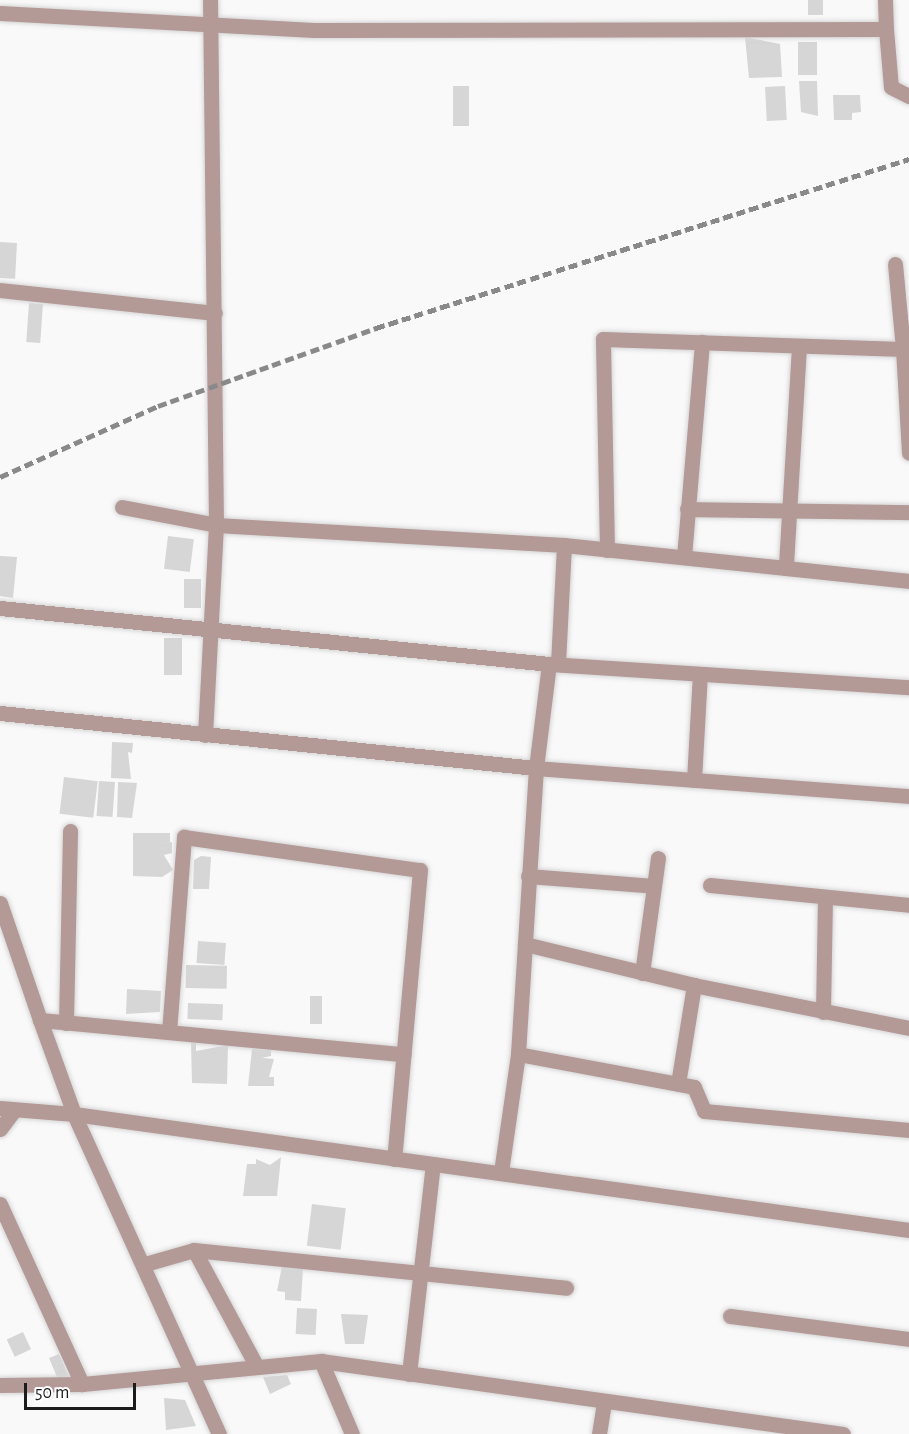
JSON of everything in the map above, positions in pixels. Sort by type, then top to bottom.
[{"type":"street","points":[[205,735],[214,631],[216,525],[211,473],[215,313],[210,0]]},
{"type":"street","points":[[885,0],[891,87],[909,96]]},
{"type":"street","points":[[3,8],[314,30],[886,29]]},
{"type":"street","points":[[895,264],[903,285],[903,349],[909,453]]},
{"type":"street","points":[[0,290],[215,313]]},
{"type":"street","points":[[606,550],[603,339],[903,349]]},
{"type":"street","points":[[684,557],[702,342]]},
{"type":"street","points":[[786,568],[799,346]]},
{"type":"street","points":[[122,507],[216,525],[564,545],[909,580]]},
{"type":"street","points":[[687,509],[909,512]]},
{"type":"street","points":[[501,1173],[518,1054],[536,768],[554,664],[564,545]]},
{"type":"street","points":[[0,608],[554,664],[909,687]]},
{"type":"street","points":[[694,780],[700,674]]},
{"type":"street","points":[[0,713],[536,768],[909,796]]},
{"type":"street","points":[[66,1023],[70,831]]},
{"type":"street","points":[[169,1032],[184,837],[420,870],[394,1159]]},
{"type":"street","points":[[642,973],[658,858]]},
{"type":"street","points":[[528,876],[654,886]]},
{"type":"street","points":[[710,885],[909,905]]},
{"type":"street","points":[[823,1012],[825,897]]},
{"type":"street","points":[[0,903],[74,1114],[145,1264],[219,1434]]},
{"type":"street","points":[[525,944],[694,986],[909,1028]]},
{"type":"street","points":[[678,1084],[694,986]]},
{"type":"street","points":[[40,1020],[403,1054]]},
{"type":"street","points":[[518,1054],[694,1087],[704,1111],[909,1130]]},
{"type":"street","points":[[0,1130],[6,1110],[74,1114],[909,1230]]},
{"type":"street","points":[[409,1374],[433,1164]]},
{"type":"street","points":[[0,1204],[82,1384]]},
{"type":"street","points":[[145,1264],[194,1250],[566,1288]]},
{"type":"street","points":[[194,1250],[257,1367]]},
{"type":"street","points":[[730,1316],[909,1339]]},
{"type":"street","points":[[0,1385],[82,1384],[321,1361],[604,1403],[843,1434]]},
{"type":"street","points":[[321,1361],[352,1434]]},
{"type":"street","points":[[599,1434],[604,1403]]},
{"type":"building","points":[[808,0],[823,0],[823,15],[808,15]]},
{"type":"building","points":[[745,37],[780,44],[782,77],[749,78]]},
{"type":"building","points":[[798,42],[817,42],[817,75],[798,75]]},
{"type":"building","points":[[799,81],[817,81],[818,116],[801,112]]},
{"type":"building","points":[[453,86],[469,86],[469,126],[453,126]]},
{"type":"building","points":[[785,86],[787,120],[767,121],[765,87]]},
{"type":"building","points":[[833,95],[860,95],[861,112],[852,113],[852,120],[834,120]]},
{"type":"building","points":[[0,242],[17,243],[15,279],[0,278]]},
{"type":"building","points":[[29,303],[43,304],[40,343],[26,342]]},
{"type":"building","points":[[168,536],[194,539],[190,572],[164,569]]},
{"type":"building","points":[[0,556],[17,557],[13,598],[0,596]]},
{"type":"building","points":[[184,579],[201,579],[201,608],[184,608]]},
{"type":"building","points":[[164,638],[182,638],[182,675],[164,675]]},
{"type":"building","points":[[112,742],[133,743],[132,753],[128,752],[131,779],[111,778]]},
{"type":"building","points":[[64,777],[98,781],[93,818],[59,814]]},
{"type":"building","points":[[99,781],[115,782],[113,817],[97,816]]},
{"type":"building","points":[[118,782],[137,783],[132,818],[117,817]]},
{"type":"building","points":[[133,833],[170,833],[170,842],[162,843],[172,842],[172,853],[164,855],[173,870],[162,877],[133,876]]},
{"type":"building","points":[[201,856],[211,857],[209,889],[193,889],[194,860]]},
{"type":"building","points":[[198,941],[226,943],[224,965],[196,963]]},
{"type":"building","points":[[186,965],[227,966],[227,989],[186,988]]},
{"type":"building","points":[[127,989],[161,991],[160,1012],[126,1014]]},
{"type":"building","points":[[310,996],[322,996],[322,1024],[310,1024]]},
{"type":"building","points":[[188,1003],[223,1004],[222,1020],[187,1019]]},
{"type":"building","points":[[191,1043],[196,1043],[196,1051],[228,1045],[227,1084],[192,1083]]},
{"type":"building","points":[[252,1049],[271,1050],[271,1056],[262,1058],[274,1059],[269,1077],[274,1077],[274,1086],[248,1086]]},
{"type":"building","points":[[281,1157],[277,1196],[243,1196],[247,1164],[256,1164],[256,1159],[270,1165]]},
{"type":"building","points":[[312,1204],[346,1208],[341,1250],[307,1246]]},
{"type":"building","points":[[282,1266],[303,1268],[301,1301],[285,1300],[285,1292],[277,1291]]},
{"type":"building","points":[[297,1308],[317,1309],[316,1335],[296,1334]]},
{"type":"building","points":[[341,1314],[368,1315],[364,1344],[345,1344]]},
{"type":"building","points":[[23,1332],[31,1349],[15,1357],[7,1340]]},
{"type":"building","points":[[59,1354],[69,1377],[57,1377],[49,1358]]},
{"type":"building","points":[[287,1375],[291,1384],[270,1394],[263,1377]]},
{"type":"building","points":[[164,1398],[185,1400],[196,1426],[166,1430]]},
{"type":"railway","points":[[0,477],[158,406],[376,328],[909,159]]}]
